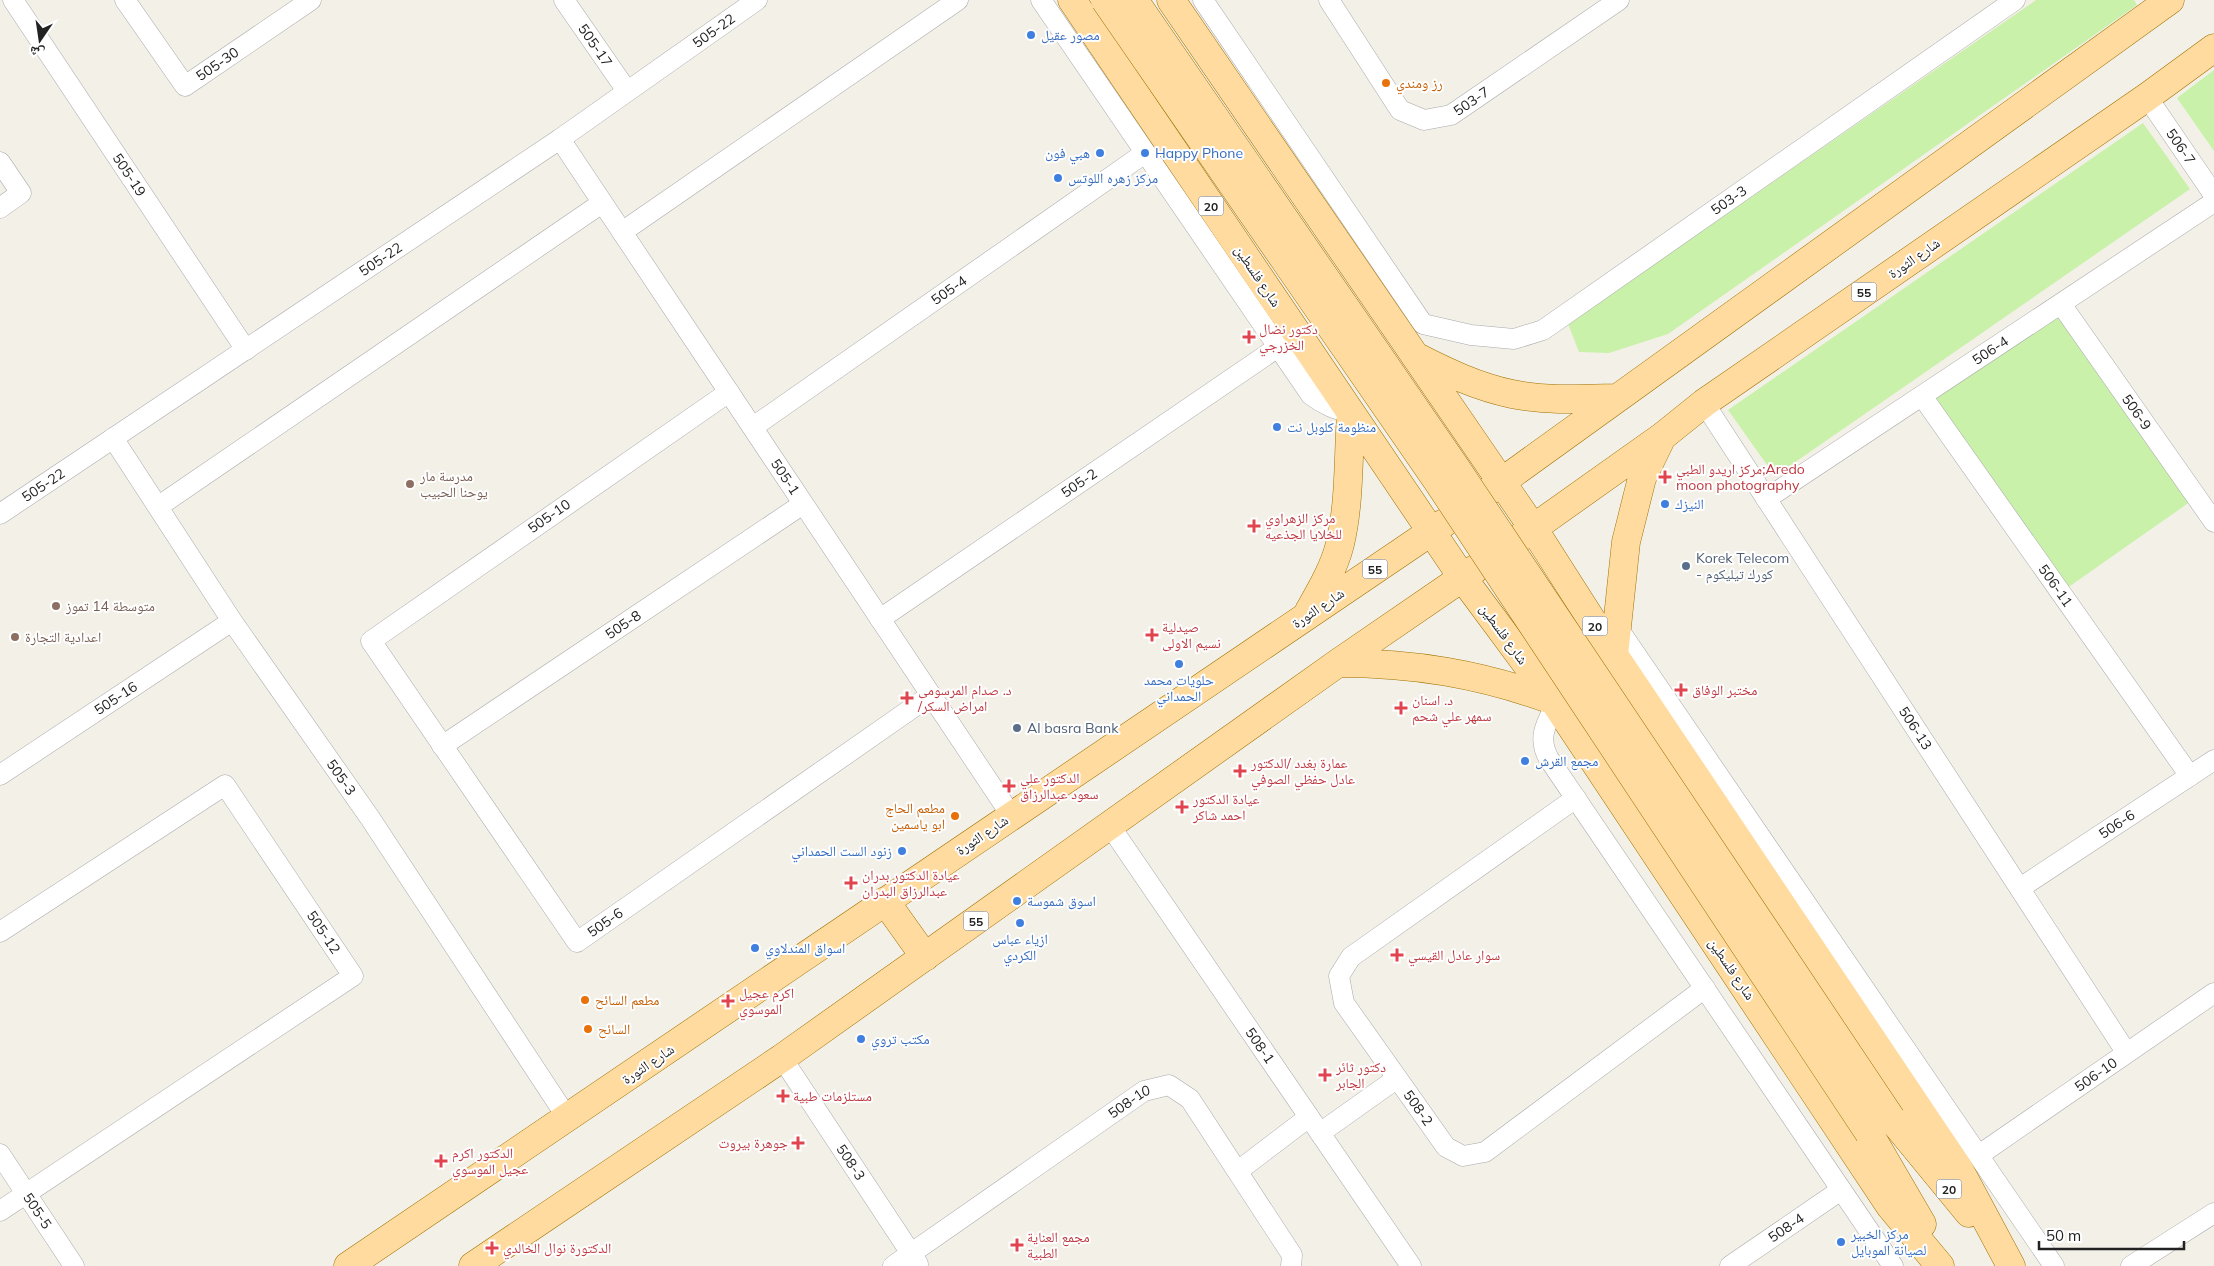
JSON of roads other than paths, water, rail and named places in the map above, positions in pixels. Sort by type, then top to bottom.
[{"type":"main road","name":"شارع فلسطين","points":[[1072,0],[1351,412],[1438,527],[1890,1206],[1940,1266]]},
{"type":"main road","name":"شارع فلسطين","points":[[1105,0],[1880,1125],[2010,1263]]},
{"type":"main road","name":"شارع فلسطين","points":[[1134,0],[1456,468],[1880,1125],[1946,1266]]},
{"type":"main road","name":"شارع فلسطين","points":[[1171,0],[1413,355],[1493,488],[1614,655],[1959,1169],[2010,1263]]},
{"type":"main road","points":[[1493,488],[2166,1]]},
{"type":"main road","name":"شارع الثورة","points":[[1525,534],[1663,436],[1704,403],[2147,97],[2214,48]]},
{"type":"main road","points":[[1413,355],[1458,378],[1512,394],[1563,400],[1616,398]]},
{"type":"main road","points":[[1307,615],[1326,580],[1340,545],[1346,505],[1351,412]]},
{"type":"main road","points":[[1614,655],[1626,542],[1642,478],[1663,436]]},
{"type":"main road","name":"شارع الثورة","points":[[348,1266],[568,1119],[1011,815],[1438,527]]},
{"type":"main road","name":"55","points":[[472,1266],[782,1058],[1338,663],[1468,573]]},
{"type":"main road","points":[[1338,663],[1411,665],[1447,670],[1518,688],[1554,702]]},
{"type":"main road","points":[[885,901],[926,956]]},
{"type":"street","name":"505-19","points":[[13,0],[246,350]]},
{"type":"street","name":"505-30","points":[[125,0],[184,86],[311,0]]},
{"type":"street","name":"505-17","points":[[564,0],[627,90]]},
{"type":"street","name":"505-22","points":[[0,514],[560,139],[757,0]]},
{"type":"street","points":[[622,232],[958,0]]},
{"type":"street","points":[[1041,0],[1311,394],[1321,403],[1335,409],[1351,412]]},
{"type":"street","name":"503-3","points":[[1203,0],[1423,324],[1471,335],[1514,340],[1543,330],[2016,0]]},
{"type":"street","name":"503-7","points":[[1329,0],[1400,110],[1424,120],[1451,115],[1619,0]]},
{"type":"street","name":"506-7","points":[[2147,97],[2214,195]]},
{"type":"street","name":"505-1","points":[[560,139],[1011,815]]},
{"type":"street","name":"505-4","points":[[752,428],[1145,153]]},
{"type":"street","points":[[0,162],[21,193],[0,208]]},
{"type":"street","name":"506-4","points":[[1766,499],[2214,202]]},
{"type":"street","points":[[158,506],[602,203]]},
{"type":"street","name":"506-9","points":[[2061,304],[2214,522]]},
{"type":"street","name":"505-2","points":[[880,619],[1278,348]]},
{"type":"street","name":"505-10","points":[[371,641],[729,392]]},
{"type":"street","name":"506-11","points":[[1922,396],[2190,776]]},
{"type":"street","name":"506-13","points":[[1704,403],[2126,1052]]},
{"type":"street","name":"505-3","points":[[113,438],[232,621],[370,818],[568,1119]]},
{"type":"street","name":"505-8","points":[[442,746],[803,504]]},
{"type":"street","name":"505-16","points":[[0,775],[232,621]]},
{"type":"street","points":[[1616,627],[2054,1266]]},
{"type":"street","name":"505-6","points":[[371,641],[577,942],[931,695]]},
{"type":"street","points":[[1554,702],[1545,724],[1542,742],[1548,759],[1893,1266]]},
{"type":"street","name":"506-6","points":[[2020,888],[2214,760]]},
{"type":"street","name":"505-12","points":[[0,932],[225,785],[353,976],[26,1193]]},
{"type":"street","name":"508-2","points":[[1576,798],[1351,957],[1340,976],[1344,1003],[1446,1147],[1463,1156],[1485,1152],[1705,988]]},
{"type":"street","name":"508-1","points":[[1110,826],[1411,1266]]},
{"type":"street","name":"506-10","points":[[1979,1156],[2126,1052],[2214,993]]},
{"type":"street","name":"508-3","points":[[782,1058],[915,1260]]},
{"type":"street","points":[[1320,1133],[1396,1079]]},
{"type":"street","name":"508-10","points":[[893,1266],[915,1260],[1144,1091],[1169,1085],[1190,1099],[1292,1254],[1291,1266]]},
{"type":"street","points":[[1238,1171],[1309,1117]]},
{"type":"street","name":"505-5","points":[[0,1154],[74,1266]]},
{"type":"street","name":"508-4","points":[[1730,1266],[1841,1190]]},
{"type":"street","points":[[0,1211],[26,1193]]},
{"type":"street","points":[[2131,1266],[2214,1213]]},
{"type":"place","name":"مصور عقيل","points":[[1031,35]]},
{"type":"place","name":"رز ومندي","points":[[1386,83]]},
{"type":"place","name":"هبي فون","points":[[1100,153]]},
{"type":"place","name":"Happy Phone","points":[[1145,153]]},
{"type":"place","name":"مركز زهره اللوتس","points":[[1058,178]]},
{"type":"place","name":"دكتور نضال الخزرجي","points":[[1249,337]]},
{"type":"place","name":"منظومة كلوبل نت","points":[[1277,427]]},
{"type":"place","name":"مركز اريدو الطبي;Aredo moon photography","points":[[1665,477]]},
{"type":"place","name":"مدرسة مار يوحنا الحبيب","points":[[410,484]]},
{"type":"place","name":"النيزك","points":[[1665,504]]},
{"type":"place","name":"مركز الزهراوي للخلايا الجذعيه","points":[[1254,526]]},
{"type":"place","name":"Korek Telecom - كورك تيليكوم","points":[[1686,566]]},
{"type":"place","name":"متوسطة 14 تموز","points":[[56,606]]},
{"type":"place","name":"صيدلية نسيم الاولى","points":[[1152,635]]},
{"type":"place","name":"اعدادية التجارة","points":[[15,637]]},
{"type":"place","name":"حلويات محمد الحمداني","points":[[1179,664]]},
{"type":"place","name":"مختبر الوفاق","points":[[1681,690]]},
{"type":"place","name":"د. صدام المرسومي /امراض السكر","points":[[907,698]]},
{"type":"place","name":"د. اسنان سمهر علي شحم","points":[[1401,708]]},
{"type":"place","name":"Al basra Bank","points":[[1017,728]]},
{"type":"place","name":"مجمع القرش","points":[[1525,761]]},
{"type":"place","name":"عمارة بغدد /الدكتور عادل حفظي الصوفي","points":[[1240,771]]},
{"type":"place","name":"الدكتور علي سعود عبدالرزاق","points":[[1009,786]]},
{"type":"place","name":"عيادة الدكتور احمد شاكر","points":[[1182,807]]},
{"type":"place","name":"مطعم الحاج ابو ياسمين","points":[[955,816]]},
{"type":"place","name":"زنود الست الحمداني","points":[[902,851]]},
{"type":"place","name":"عيادة الدكتور بدران عبدالرزاق البدران","points":[[851,883]]},
{"type":"place","name":"اسوق شموسة","points":[[1017,901]]},
{"type":"place","name":"ازياء عباس الكردي","points":[[1020,923]]},
{"type":"place","name":"اسواق المندلاوي","points":[[755,948]]},
{"type":"place","name":"سوار عادل القيسي","points":[[1397,955]]},
{"type":"place","name":"مطعم السائح","points":[[585,1000]]},
{"type":"place","name":"اكرم عجيل الموسوي","points":[[728,1001]]},
{"type":"place","name":"السائح","points":[[588,1029]]},
{"type":"place","name":"مكتب تروي","points":[[861,1039]]},
{"type":"place","name":"دكتور ثائر الجابر","points":[[1325,1075]]},
{"type":"place","name":"مستلزمات طبية","points":[[783,1096]]},
{"type":"place","name":"جوهرة بيروت","points":[[798,1143]]},
{"type":"place","name":"الدكتور اكرم عجيل الموسوي","points":[[441,1161]]},
{"type":"place","name":"مركز الخبير لصيانة الموبايل","points":[[1841,1242]]},
{"type":"place","name":"مجمع العناية الطبية","points":[[1017,1245]]},
{"type":"place","name":"الدكتورة نوال الخالدي","points":[[492,1248]]}]
